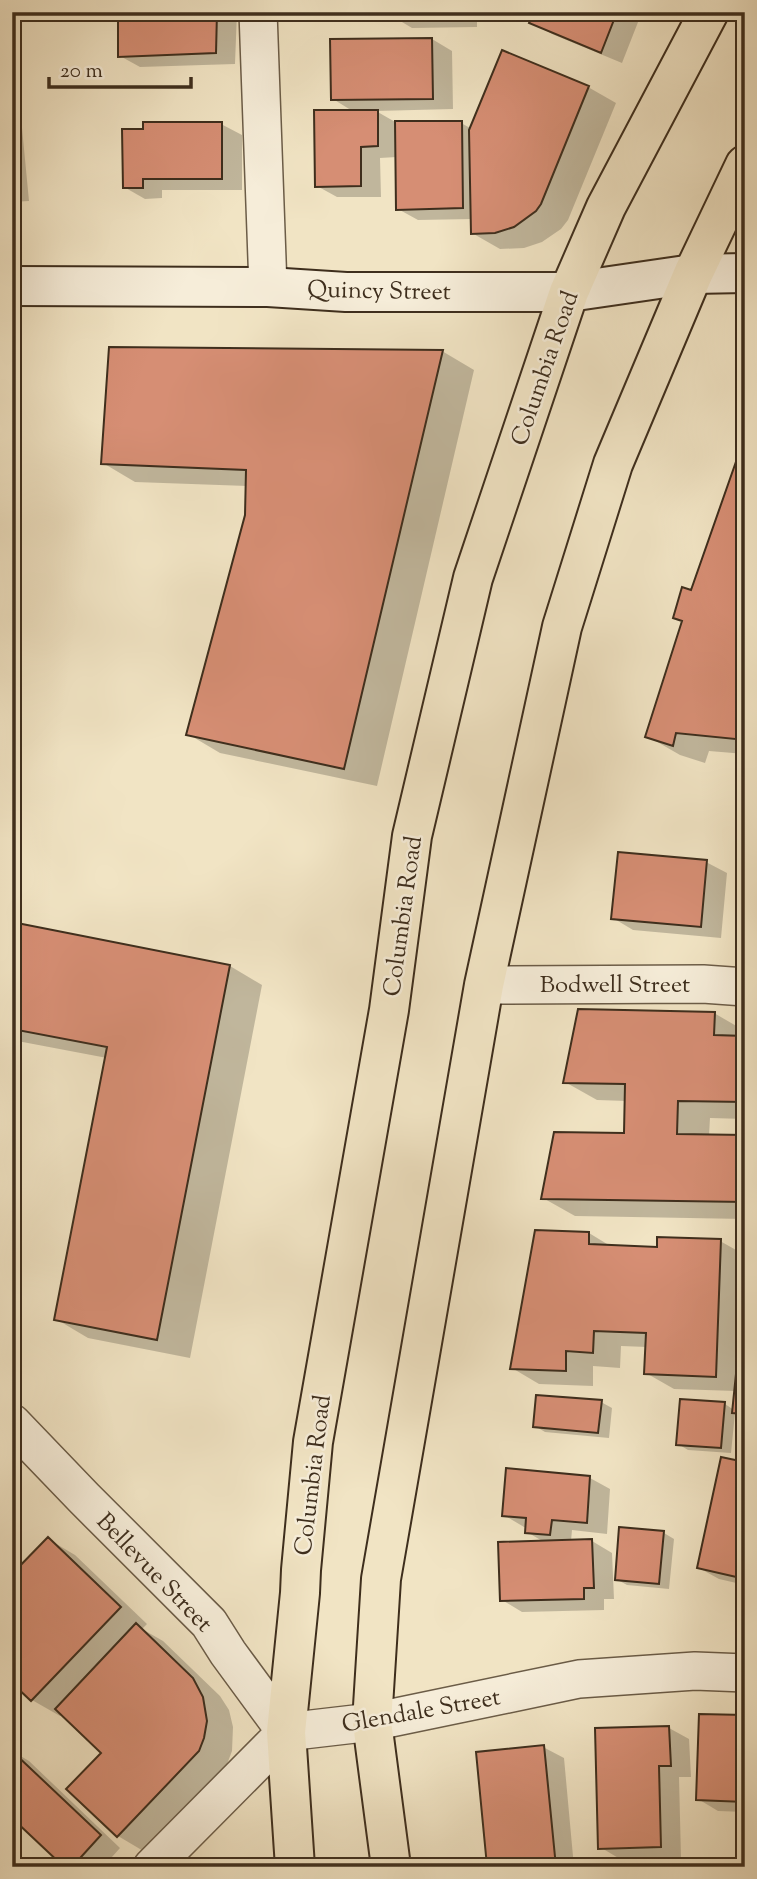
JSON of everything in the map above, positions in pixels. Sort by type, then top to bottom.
[{"type":"main road","name":"Columbia Road","points":[[295,1867],[286,1731],[313,1442],[389,1010],[412,836],[473,578],[569,292],[606,207],[709,12]]},
{"type":"main road","points":[[391,1867],[372,1721],[381,1578],[484,985],[562,626],[613,464],[693,274],[745,165]]},
{"type":"main road","name":"Quincy Street","points":[[12,286],[268,287],[346,292],[569,292],[693,274],[745,273]]},
{"type":"street","points":[[258,12],[268,287]]},
{"type":"street","name":"Bodwell Street","points":[[484,985],[703,984],[745,987]]},
{"type":"street","name":"Bellevue Street","points":[[12,1423],[209,1623],[286,1731]]},
{"type":"street","name":"Glendale Street","points":[[286,1731],[372,1721],[579,1679],[695,1671],[745,1673]]},
{"type":"street","points":[[152,1867],[286,1731]]},
{"type":"building","points":[[118,12],[217,12],[216,53],[118,57]]},
{"type":"building","points":[[390,12],[458,12],[458,16],[390,17]]},
{"type":"building","points":[[534,12],[617,12],[601,53],[529,23]]},
{"type":"building","points":[[432,38],[433,99],[331,100],[330,39]]},
{"type":"building","points":[[502,50],[589,86],[536,211],[514,227],[495,233],[471,234],[469,130]]},
{"type":"building","points":[[314,110],[378,110],[378,146],[361,147],[361,186],[315,187]]},
{"type":"building","points":[[395,121],[462,121],[463,208],[396,210]]},
{"type":"building","points":[[143,122],[222,122],[222,179],[143,179],[143,188],[123,188],[122,129],[143,129]]},
{"type":"building","points":[[109,347],[443,350],[344,769],[186,735],[245,515],[246,470],[101,464]]},
{"type":"building","points":[[745,436],[745,740],[676,733],[673,746],[645,737],[682,621],[673,618],[682,587],[691,590]]},
{"type":"building","points":[[618,852],[707,860],[701,927],[611,919]]},
{"type":"building","points":[[12,922],[230,965],[157,1340],[54,1320],[107,1047],[12,1029]]},
{"type":"building","points":[[578,1009],[715,1012],[714,1035],[745,1036],[745,1102],[678,1101],[677,1134],[745,1135],[745,1202],[541,1199],[554,1132],[624,1133],[625,1084],[563,1083]]},
{"type":"building","points":[[535,1230],[589,1232],[589,1244],[657,1247],[657,1237],[721,1239],[716,1377],[644,1374],[646,1333],[594,1331],[593,1353],[566,1351],[566,1371],[510,1369]]},
{"type":"building","points":[[737,1364],[745,1365],[745,1414],[732,1413]]},
{"type":"building","points":[[536,1395],[602,1400],[598,1433],[533,1427]]},
{"type":"building","points":[[680,1399],[725,1402],[721,1448],[676,1445]]},
{"type":"building","points":[[721,1457],[745,1462],[745,1579],[697,1568]]},
{"type":"building","points":[[506,1468],[590,1476],[587,1523],[552,1520],[550,1535],[525,1533],[526,1518],[502,1516]]},
{"type":"building","points":[[619,1527],[664,1531],[659,1584],[615,1580]]},
{"type":"building","points":[[48,1537],[121,1607],[31,1701],[12,1683],[12,1574]]},
{"type":"building","points":[[592,1539],[594,1588],[584,1588],[584,1599],[500,1601],[498,1542]]},
{"type":"building","points":[[136,1623],[193,1678],[203,1697],[207,1721],[199,1751],[117,1837],[66,1789],[101,1753],[55,1709]]},
{"type":"building","points":[[699,1714],[745,1715],[745,1802],[696,1800]]},
{"type":"building","points":[[669,1726],[671,1766],[659,1766],[661,1847],[598,1849],[595,1728]]},
{"type":"building","points":[[544,1745],[556,1867],[511,1867],[511,1863],[487,1866],[476,1752]]},
{"type":"building","points":[[12,1751],[101,1835],[72,1867],[64,1867],[12,1818]]}]
